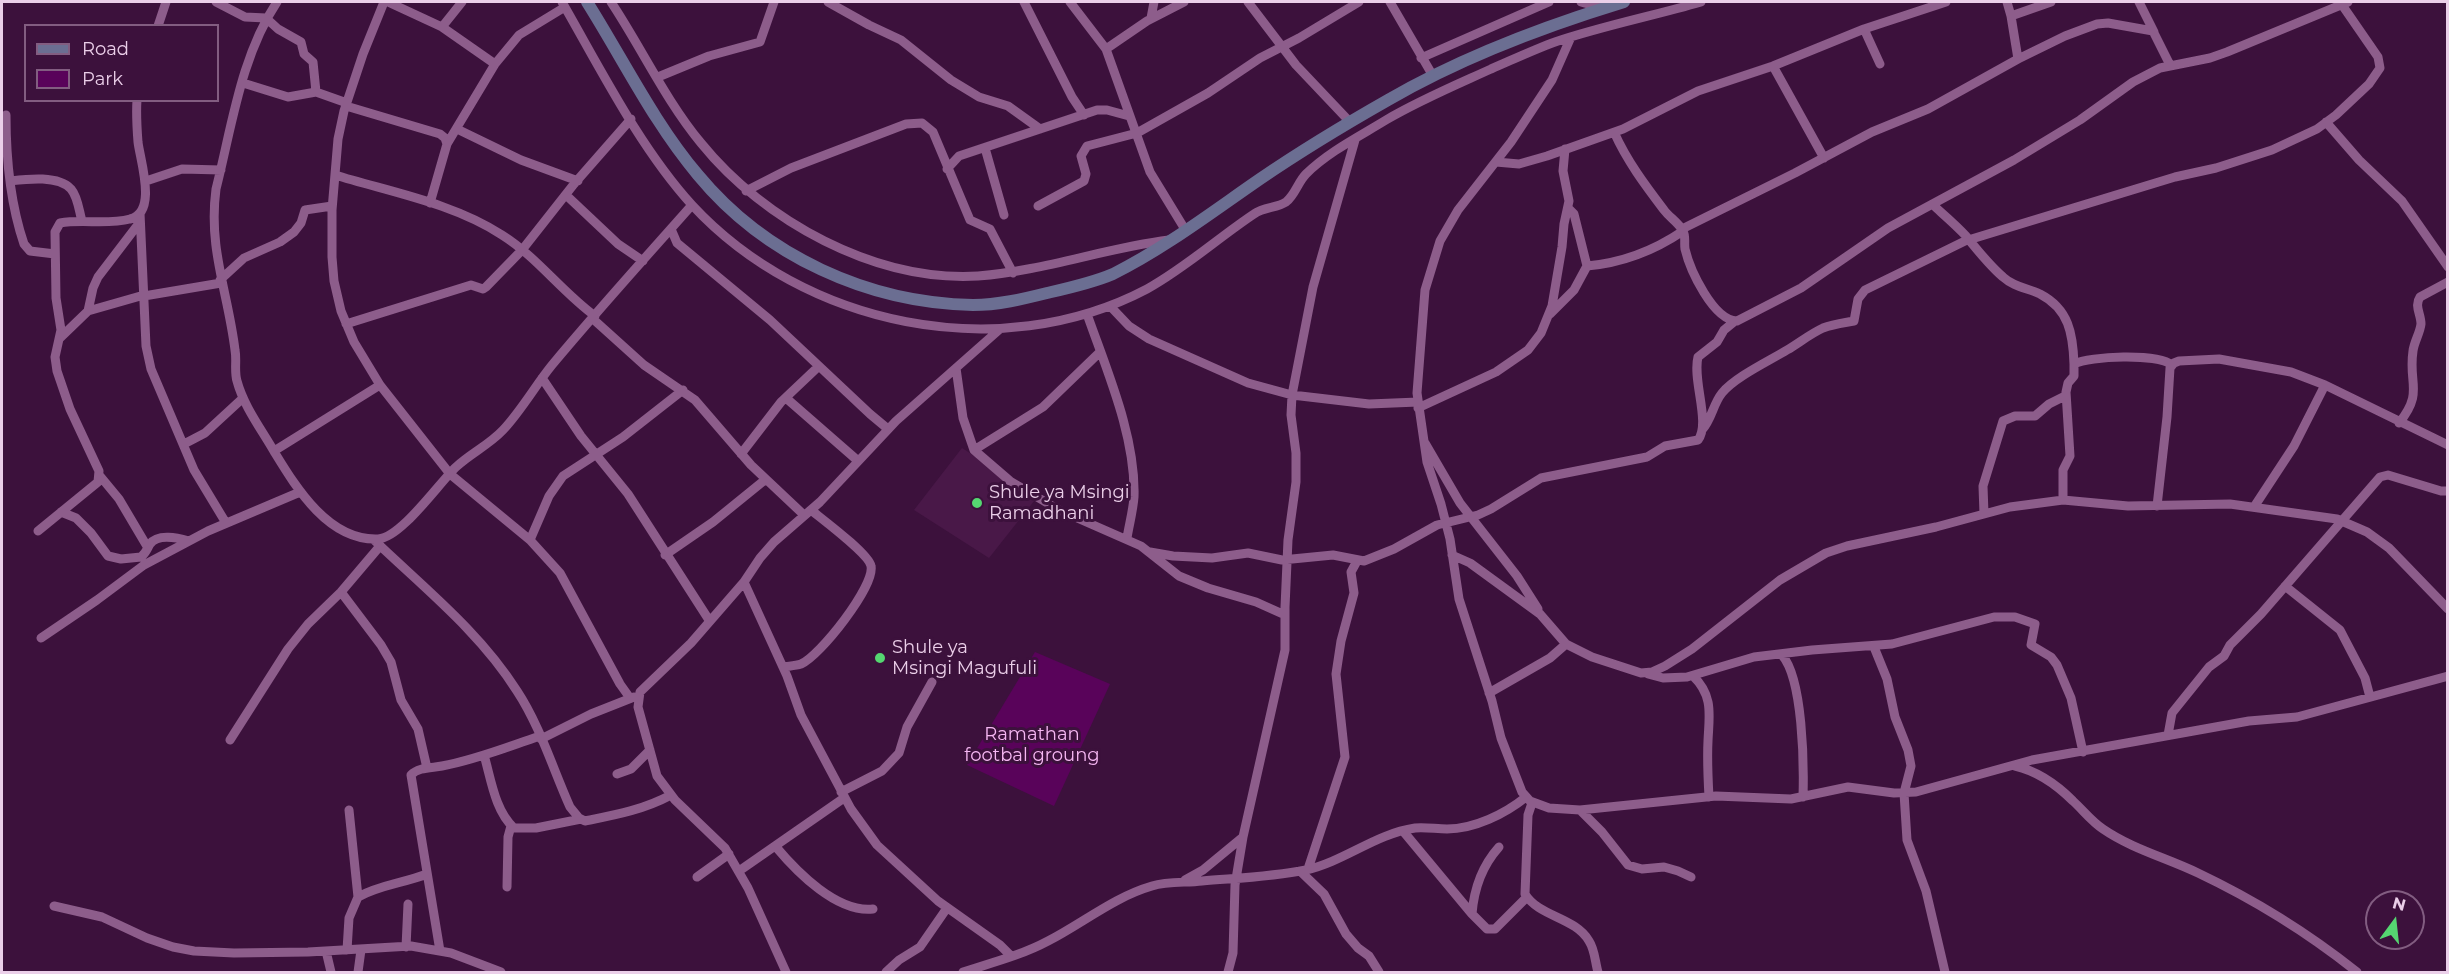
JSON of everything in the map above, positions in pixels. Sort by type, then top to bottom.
[{"type":"main road","points":[[586,2],[654,112],[698,175],[731,210],[772,242],[806,264],[842,279],[905,297],[974,305],[1010,302],[1109,276],[1186,231],[1261,178],[1350,122],[1432,76],[1541,28],[1624,2]]},
{"type":"street","points":[[159,24],[166,2]]},
{"type":"street","points":[[216,2],[245,17],[267,18],[278,29],[301,42],[304,54],[314,66],[316,92]]},
{"type":"street","points":[[278,2],[267,18],[249,58],[213,209],[220,282],[235,349],[237,380],[243,398],[300,492],[315,510],[330,522],[377,542],[477,639],[500,666],[526,705],[570,807],[581,819]]},
{"type":"street","points":[[495,64],[441,27],[401,4],[386,2],[363,54],[346,104],[338,139],[332,206],[334,281],[346,324],[380,385],[450,474],[530,540],[560,573],[620,684],[635,696],[657,776],[671,795],[729,854],[786,972]]},
{"type":"street","points":[[441,27],[462,2]]},
{"type":"street","points":[[611,2],[700,143],[746,191],[800,227],[839,248],[897,268],[975,276],[1013,273],[1122,247],[1169,240]]},
{"type":"street","points":[[658,77],[709,56],[760,42],[774,2]]},
{"type":"street","points":[[828,2],[901,40],[951,80],[979,97],[1008,106],[1040,129]]},
{"type":"street","points":[[1024,2],[1072,97],[1084,115]]},
{"type":"street","points":[[1070,2],[1106,49],[1153,178],[1186,231]]},
{"type":"street","points":[[1151,18],[1154,2]]},
{"type":"street","points":[[1106,49],[1151,18],[1184,2]]},
{"type":"street","points":[[1248,2],[1306,76],[1350,122]]},
{"type":"street","points":[[1038,206],[1084,181],[1086,174],[1081,156],[1087,146],[1137,133],[1208,93],[1260,58],[1359,2]]},
{"type":"street","points":[[1390,2],[1432,76]]},
{"type":"street","points":[[1421,58],[1549,2]]},
{"type":"street","points":[[1581,2],[1602,8]]},
{"type":"street","points":[[430,203],[447,144],[495,64],[519,35],[564,4],[631,119],[658,161],[692,205],[733,242],[774,272],[830,301],[872,314],[914,323],[954,329],[1000,329],[1056,322],[1110,306],[1167,277],[1259,210],[1285,202],[1304,176],[1355,140],[1438,92],[1521,55],[1571,37],[1701,2]]},
{"type":"street","points":[[1496,162],[1519,164],[1614,132],[1698,91],[1773,66],[1864,29],[1946,2]]},
{"type":"street","points":[[2007,2],[2018,59]]},
{"type":"street","points":[[2011,16],[2050,2]]},
{"type":"street","points":[[2139,2],[2170,65]]},
{"type":"street","points":[[1150,552],[1180,557],[1212,558],[1248,553],[1272,559],[1333,555],[1357,561],[1368,560],[1445,522],[1471,517],[1510,499],[1541,478],[1647,457],[1668,445],[1698,440],[1723,392],[1751,370],[1820,329],[1854,321],[1858,299],[1862,292],[1870,286],[1968,240],[2152,183],[2272,150],[2326,122],[2369,84],[2379,72],[2381,63],[2343,2],[2218,55],[2170,65],[2133,82],[2080,120],[1933,205],[1888,228],[1801,288],[1747,317],[1734,321],[1724,330],[1717,342],[1698,357],[1696,370],[1702,430]]},
{"type":"street","points":[[1587,266],[1608,263],[1650,250],[1682,230],[1872,132],[1928,109],[2018,59],[2065,36],[2097,24],[2108,23],[2154,32]]},
{"type":"street","points":[[1864,29],[1880,64]]},
{"type":"street","points":[[1571,37],[1552,80],[1515,136],[1458,210],[1440,241],[1430,268],[1423,309],[1418,405],[1430,476],[1442,504],[1459,599],[1501,738],[1529,800],[1525,894],[1584,934],[1592,948],[1598,972]]},
{"type":"street","points":[[1773,66],[1824,158]]},
{"type":"street","points":[[243,83],[288,97],[316,92],[440,134],[445,138],[447,144]]},
{"type":"street","points":[[137,102],[139,145],[146,181],[140,217],[146,346],[151,369],[194,470],[226,523]]},
{"type":"street","points":[[940,148],[947,154],[958,156],[1104,110],[1129,116]]},
{"type":"street","points":[[6,115],[10,181],[20,231],[26,248],[34,252],[55,254]]},
{"type":"street","points":[[346,324],[471,285],[483,289],[522,250],[631,119]]},
{"type":"street","points":[[746,191],[791,168],[917,122],[927,125],[940,148],[970,220],[990,229],[1013,273]]},
{"type":"street","points":[[2326,122],[2363,165],[2402,201],[2448,267]]},
{"type":"street","points":[[457,129],[521,160],[578,181]]},
{"type":"street","points":[[1614,132],[1631,166],[1682,230],[1685,248],[1707,298],[1722,315],[1734,321]]},
{"type":"street","points":[[1228,972],[1234,945],[1236,876],[1285,650],[1289,535],[1296,482],[1296,453],[1291,415],[1293,395],[1311,298],[1355,140]]},
{"type":"street","points":[[985,148],[1005,215]]},
{"type":"street","points":[[1110,306],[1129,326],[1164,346],[1233,378],[1293,395],[1369,404],[1418,405],[1496,372],[1528,350],[1541,333],[1549,315],[1570,195],[1563,171],[1565,149]]},
{"type":"street","points":[[947,169],[958,156]]},
{"type":"street","points":[[146,181],[182,169],[221,170]]},
{"type":"street","points":[[334,175],[430,203],[476,220],[503,235],[522,250],[644,365],[683,390],[710,414],[741,454],[766,479],[807,513],[863,554],[870,563],[871,569],[867,582],[830,639],[801,664],[783,667]]},
{"type":"street","points":[[10,181],[43,180],[66,185],[75,197],[82,221]]},
{"type":"street","points":[[566,195],[618,244],[643,261]]},
{"type":"street","points":[[230,740],[288,649],[308,624],[341,592],[377,542],[396,532],[450,474],[503,430],[542,378],[692,205]]},
{"type":"street","points":[[1933,205],[2005,280],[2041,294],[2063,312],[2073,336],[2074,364],[2074,376],[2066,386],[2065,396],[2070,456],[2063,470],[2063,500]]},
{"type":"street","points":[[60,338],[88,311],[144,295],[220,282],[244,258],[280,242],[294,232],[301,223],[305,210],[332,206]]},
{"type":"street","points":[[1549,315],[1574,290],[1587,266],[1574,214],[1568,208]]},
{"type":"street","points":[[140,217],[60,223],[57,226],[54,241],[56,298],[61,330],[55,357],[57,372],[70,410],[97,465],[100,476],[118,499],[148,548]]},
{"type":"street","points":[[88,311],[98,277],[115,258],[140,217]]},
{"type":"street","points":[[671,230],[677,243],[730,285],[888,429]]},
{"type":"street","points":[[2399,423],[2411,404],[2415,391],[2413,353],[2421,324],[2418,300],[2424,294],[2448,282]]},
{"type":"street","points":[[1087,314],[1113,387],[1132,461],[1134,498],[1126,538]]},
{"type":"street","points":[[440,951],[411,778],[413,772],[484,755],[540,737],[635,696],[672,664],[744,582],[767,550],[807,513],[888,429],[1000,329]]},
{"type":"street","points":[[974,450],[1044,407],[1100,352]]},
{"type":"street","points":[[2074,364],[2124,357],[2156,359],[2172,365]]},
{"type":"street","points":[[2172,365],[2188,360],[2219,359],[2279,370],[2325,385],[2448,445]]},
{"type":"street","points":[[2157,506],[2172,365]]},
{"type":"street","points":[[741,454],[786,398],[819,366]]},
{"type":"street","points":[[956,368],[963,418],[974,450],[1010,481],[1091,525],[1126,538],[1150,552],[1179,576],[1208,588],[1256,602],[1285,615]]},
{"type":"street","points":[[542,378],[581,436],[627,494],[709,620]]},
{"type":"street","points":[[274,451],[380,385]]},
{"type":"street","points":[[2254,507],[2294,446],[2325,385]]},
{"type":"street","points":[[530,540],[557,483],[572,469],[598,455],[683,390]]},
{"type":"street","points":[[1984,514],[1984,481],[2003,421],[2014,416],[2035,416],[2049,404],[2065,396]]},
{"type":"street","points":[[184,444],[205,433],[243,398]]},
{"type":"street","points":[[786,398],[857,460]]},
{"type":"street","points":[[1423,441],[1446,477],[1456,498],[1517,576],[1540,614],[1566,644],[1614,665],[1664,678],[1693,676],[1747,659],[1812,650],[1892,645],[1994,617],[2015,617],[2032,622],[2035,630],[2031,645],[2051,657],[2057,665],[2071,698],[2083,752]]},
{"type":"street","points":[[2168,735],[2171,716],[2210,667],[2224,656],[2230,645],[2384,475],[2448,491]]},
{"type":"street","points":[[38,531],[98,482],[100,476]]},
{"type":"street","points":[[665,555],[713,522],[766,479]]},
{"type":"street","points":[[41,638],[144,565],[226,523],[300,492]]},
{"type":"street","points":[[1646,673],[1665,666],[1692,649],[1780,580],[1818,557],[1847,546],[1936,527],[2018,505],[2063,500],[2114,505],[2212,504],[2254,507],[2341,520],[2367,532],[2389,548],[2448,609]]},
{"type":"street","points":[[61,512],[76,518],[91,533],[108,556],[121,559],[141,556],[153,541],[158,539],[174,537],[189,541]]},
{"type":"street","points":[[1452,555],[1470,563],[1540,614]]},
{"type":"street","points":[[1304,870],[1345,757],[1336,674],[1341,641],[1354,592],[1351,572],[1357,561]]},
{"type":"street","points":[[744,582],[783,667],[801,716],[842,795],[877,845],[947,908],[1000,945],[1011,956]]},
{"type":"street","points":[[2285,586],[2340,630],[2365,678],[2370,697]]},
{"type":"street","points":[[341,592],[391,662],[401,700],[418,729],[427,768]]},
{"type":"street","points":[[1489,693],[1550,658],[1566,644]]},
{"type":"street","points":[[1874,646],[1887,679],[1895,717],[1910,760],[1910,772],[1904,793],[1907,840],[1923,882],[1945,972]]},
{"type":"street","points":[[1782,655],[1788,665],[1799,709],[1803,750],[1803,797]]},
{"type":"street","points":[[1693,676],[1707,696],[1711,709],[1708,741],[1709,797]]},
{"type":"street","points":[[963,972],[1047,942],[1131,894],[1155,885],[1236,876],[1266,877],[1304,870],[1339,860],[1371,842],[1403,831],[1415,828],[1446,829],[1470,826],[1529,800],[1549,808],[1580,810],[1709,797],[1803,797],[1848,787],[1904,793],[1953,783],[2013,765],[2168,735],[2249,721],[2297,717],[2448,676]]},
{"type":"street","points":[[739,871],[776,847],[842,795],[882,771],[899,753],[908,727],[932,682]]},
{"type":"street","points":[[617,774],[631,769],[650,750]]},
{"type":"street","points":[[484,755],[499,803],[511,826],[521,830],[633,812],[671,795]]},
{"type":"street","points":[[2013,765],[2025,768],[2051,783],[2103,829],[2133,846],[2197,872],[2234,891],[2305,933],[2357,972]]},
{"type":"street","points":[[349,810],[358,897]]},
{"type":"street","points":[[1580,810],[1602,832],[1628,865],[1642,869],[1664,867],[1691,878]]},
{"type":"street","points":[[507,887],[508,837],[511,826]]},
{"type":"street","points":[[1403,831],[1487,929],[1496,929],[1527,897]]},
{"type":"street","points":[[1181,882],[1203,870],[1243,837]]},
{"type":"street","points":[[776,847],[805,880],[854,907],[865,910],[873,909]]},
{"type":"street","points":[[1472,914],[1474,893],[1485,864],[1499,847]]},
{"type":"street","points":[[697,878],[729,854]]},
{"type":"street","points":[[1304,870],[1324,894],[1346,934],[1358,948],[1369,956],[1379,972]]},
{"type":"street","points":[[347,950],[349,918],[352,906],[358,897],[379,887],[407,882],[427,874]]},
{"type":"street","points":[[406,947],[408,904]]},
{"type":"street","points":[[54,906],[102,917],[147,938],[194,951],[234,954],[406,947],[440,951],[468,958],[501,972]]},
{"type":"street","points":[[886,972],[899,960],[920,947],[947,908]]},
{"type":"street","points":[[358,972],[361,950]]},
{"type":"street","points":[[326,951],[331,972]]},
{"type":"shaded area","points":[[962,448],[1038,496],[989,558],[914,510]]},
{"type":"green space","name":"Ramathan footbal groung","points":[[1035,652],[1110,684],[1054,806],[967,765]]},
{"type":"place","name":"Shule ya Msingi Ramadhani","points":[[977,503]]},
{"type":"place","name":"Shule ya Msingi Magufuli","points":[[880,658]]}]
